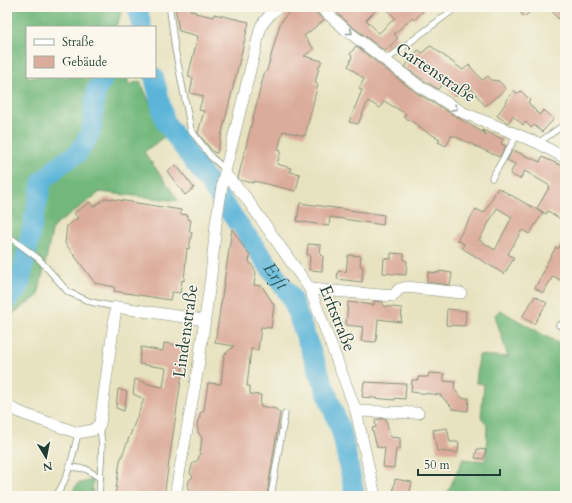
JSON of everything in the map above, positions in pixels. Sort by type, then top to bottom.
[{"type":"street","points":[[225,175],[261,26],[279,7]]},
{"type":"street","name":"Gartenstraße","points":[[320,7],[346,30],[419,86],[464,113],[538,143],[565,158]]},
{"type":"street","name":"Lindenstraße","points":[[175,496],[198,368],[216,223],[225,175]]},
{"type":"street","name":"Erftstraße","points":[[225,175],[244,195],[310,289],[356,411],[375,496]]},
{"type":"street","points":[[310,289],[393,296],[399,289],[408,287],[461,293]]},
{"type":"street","points":[[7,406],[24,414],[78,433],[93,430],[100,424],[116,307],[204,320]]},
{"type":"street","points":[[356,411],[418,413]]},
{"type":"lane","points":[[386,60],[457,7]]},
{"type":"lane","points":[[170,11],[191,130],[225,175]]},
{"type":"lane","points":[[538,143],[565,124]]},
{"type":"lane","points":[[492,178],[517,135]]},
{"type":"lane","points":[[7,235],[39,258],[68,292],[91,302],[116,307]]},
{"type":"lane","points":[[559,325],[565,328]]},
{"type":"lane","points":[[271,496],[285,414]]},
{"type":"lane","points":[[99,496],[102,447],[100,424]]},
{"type":"lane","points":[[56,496],[64,485],[78,433]]},
{"type":"lane","points":[[70,467],[86,469],[100,478]]},
{"type":"green space","points":[[7,7],[122,7],[119,20],[116,26],[26,26],[26,78],[127,78],[129,85],[140,81],[165,136],[144,152],[179,201],[100,192],[53,227],[38,296],[7,318]]},
{"type":"green space","points":[[500,310],[565,347],[565,496],[446,496],[463,459],[484,461],[486,458],[487,425],[481,418],[484,384],[476,383],[479,355],[508,357],[495,315]]},
{"type":"green space","points":[[93,480],[92,496],[70,496],[77,484]]},
{"type":"building","points":[[175,7],[191,7],[190,10],[196,12],[195,13],[214,17],[214,14],[249,22],[217,153],[213,152],[198,133],[204,111],[199,110],[203,96],[190,93],[193,78],[188,77],[198,36],[179,31]]},
{"type":"building","points":[[297,7],[313,7],[315,12],[324,20],[304,36],[314,49],[304,56],[322,61],[315,83],[318,84],[305,136],[283,131],[278,150],[281,151],[277,164],[291,168],[290,172],[300,174],[296,191],[254,181],[253,183],[240,180],[238,178],[264,74],[267,70],[280,24],[287,14]]},
{"type":"building","points":[[331,7],[379,7],[366,20],[379,33],[395,18],[385,7],[427,7],[414,20],[412,18],[394,34],[398,38],[385,51],[350,25]]},
{"type":"building","points":[[516,7],[536,7],[524,17]]},
{"type":"building","points":[[549,7],[562,7],[565,10],[565,13],[558,19]]},
{"type":"building","points":[[356,46],[415,92],[487,135],[482,130],[503,139],[501,144],[506,146],[499,157],[452,135],[446,146],[438,142],[440,139],[418,127],[419,126],[404,117],[406,114],[384,101],[380,108],[368,101],[358,124],[349,122],[362,90],[359,89],[364,79],[348,66],[352,56],[350,54]]},
{"type":"building","points":[[431,46],[463,70],[469,65],[482,80],[488,76],[491,80],[499,81],[506,89],[485,106],[472,89],[470,91],[466,87],[455,96],[444,83],[438,89],[405,67],[418,50],[423,53]]},
{"type":"building","points":[[514,90],[517,94],[521,91],[530,100],[528,102],[539,115],[544,110],[554,119],[542,132],[534,125],[531,128],[526,122],[523,125],[513,116],[508,123],[497,116]]},
{"type":"building","points":[[513,150],[540,162],[542,157],[565,167],[565,222],[548,211],[546,214],[537,208],[550,186],[525,171],[520,179],[510,174],[515,164],[507,160]]},
{"type":"building","points":[[176,165],[194,188],[185,195],[167,171]]},
{"type":"building","points":[[498,188],[543,213],[529,234],[522,230],[508,254],[514,258],[504,274],[462,248],[464,244],[457,240],[476,209],[484,213]],"holes":[[[497,208],[512,217],[495,250],[479,240]]]},
{"type":"building","points":[[106,198],[181,210],[180,214],[188,215],[188,219],[191,220],[189,232],[192,232],[189,249],[187,248],[184,281],[182,280],[180,293],[172,292],[170,300],[114,291],[115,287],[95,283],[65,243],[67,226],[78,218],[74,213],[90,202],[93,207]]},
{"type":"building","points":[[300,203],[384,215],[383,225],[330,217],[329,226],[297,221]]},
{"type":"building","points":[[232,229],[250,256],[249,261],[256,272],[254,285],[262,286],[274,305],[271,328],[261,327],[258,350],[251,349],[247,386],[250,386],[250,394],[261,395],[260,406],[276,409],[280,413],[267,494],[263,496],[212,496],[189,493],[190,489],[188,487],[189,480],[193,477],[190,473],[193,463],[198,460],[200,453],[202,438],[198,432],[197,426],[200,413],[204,411],[208,383],[221,384],[224,355],[234,346],[215,343]]},
{"type":"building","points":[[565,237],[565,283],[553,276],[543,293],[535,288],[556,247],[558,249]]},
{"type":"building","points":[[308,244],[321,245],[320,255],[323,256],[322,271],[309,270],[310,255],[307,255]]},
{"type":"building","points":[[391,253],[404,254],[404,260],[407,261],[406,275],[383,273],[384,258],[391,259]]},
{"type":"building","points":[[348,255],[361,256],[360,266],[363,267],[362,282],[337,279],[338,271],[346,272]]},
{"type":"building","points":[[439,271],[452,273],[450,285],[427,282],[428,272],[439,273]]},
{"type":"building","points":[[535,296],[547,303],[534,324],[522,317]]},
{"type":"building","points":[[374,301],[383,302],[383,306],[402,308],[401,322],[378,319],[376,342],[361,341],[363,327],[346,325],[348,302],[374,305]]},
{"type":"building","points":[[447,309],[466,311],[465,326],[446,325]]},
{"type":"building","points":[[164,343],[186,346],[164,496],[115,496],[120,461],[144,399],[133,394],[135,379],[163,387],[166,368],[139,364],[141,347],[163,351]]},
{"type":"building","points":[[429,373],[444,374],[444,381],[455,382],[454,389],[462,398],[469,398],[468,411],[452,409],[452,407],[441,395],[411,392],[412,380],[418,380],[418,377],[428,377]]},
{"type":"building","points":[[364,382],[406,384],[405,399],[395,398],[395,400],[362,397]]},
{"type":"building","points":[[118,389],[127,392],[124,411],[116,408]]},
{"type":"building","points":[[386,419],[390,437],[400,438],[400,449],[396,449],[394,468],[383,467],[385,448],[377,447],[372,428],[376,427],[375,420]]},
{"type":"building","points":[[447,428],[450,442],[459,442],[458,453],[437,451],[433,430]]},
{"type":"building","points":[[477,449],[486,450],[484,459],[475,458]]},
{"type":"building","points":[[395,479],[412,482],[409,496],[398,496],[398,493],[393,493]]},
{"type":"waterway","name":"Erft","points":[[137,7],[142,26]]},
{"type":"waterway","points":[[7,300],[19,288],[42,181],[61,164],[78,153],[91,132],[96,91],[103,78]]},
{"type":"waterway","name":"Erft","points":[[154,78],[165,122],[291,297],[342,434],[355,496]]}]
